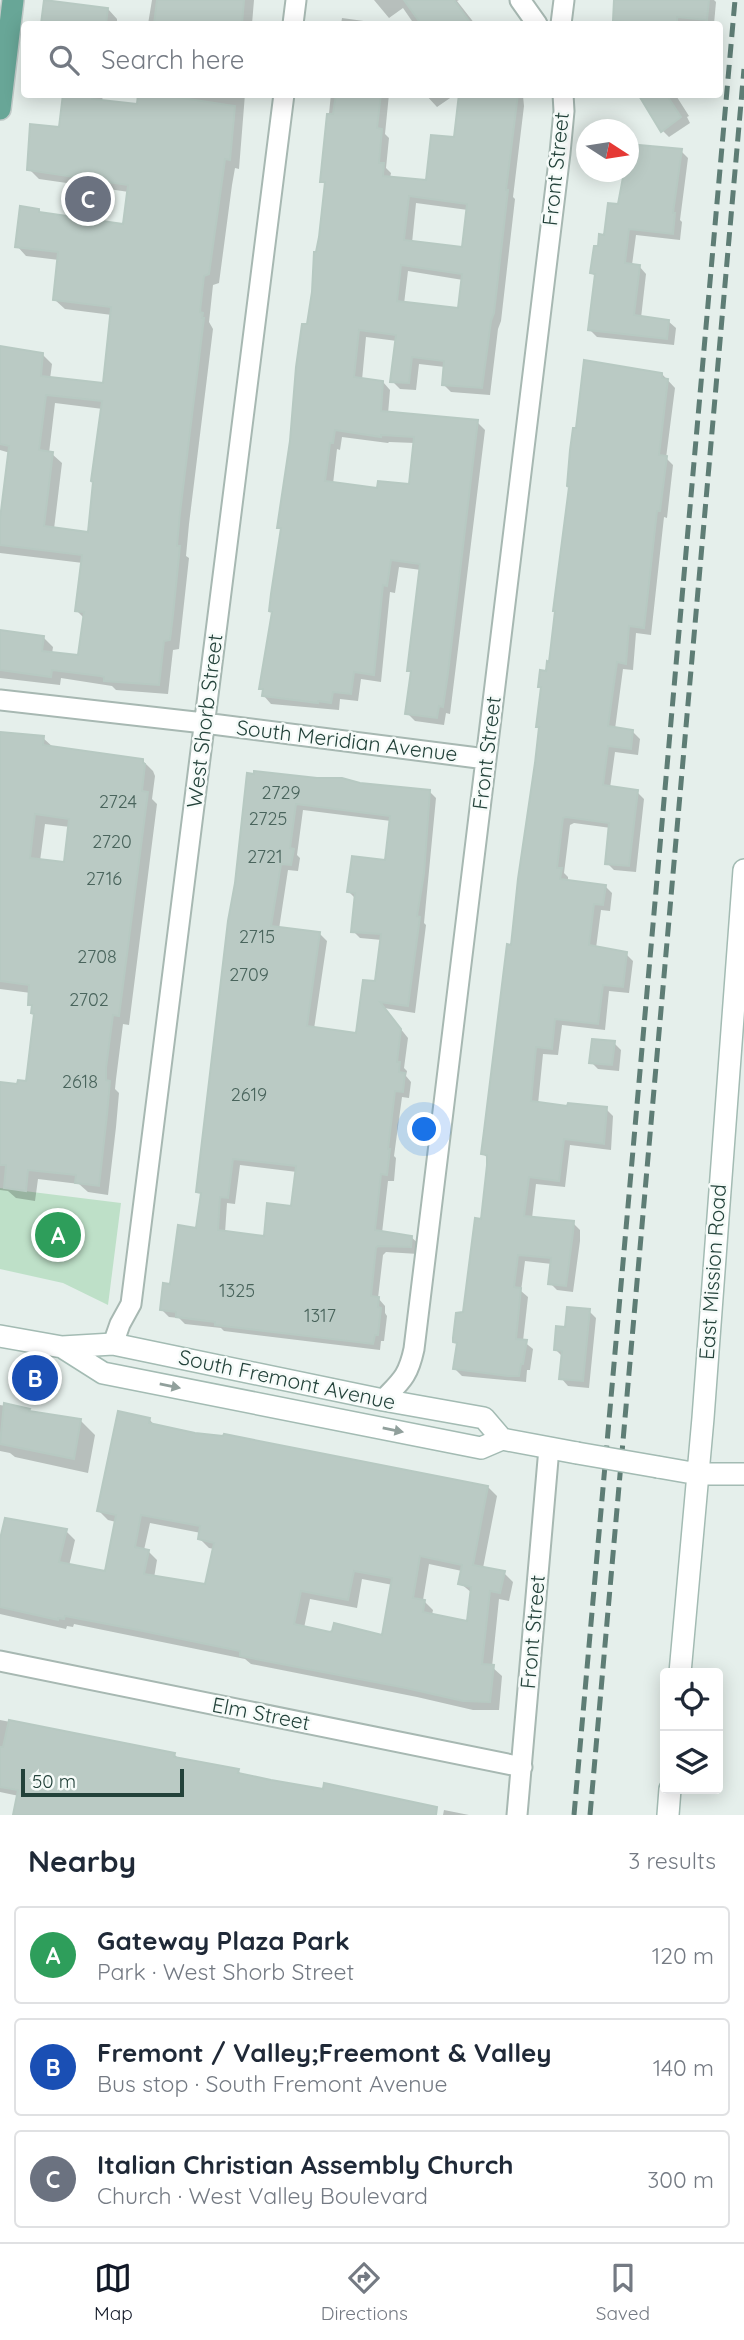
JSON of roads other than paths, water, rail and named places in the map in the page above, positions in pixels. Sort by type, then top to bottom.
[{"type":"main road","points":[[0,109],[13,0]]},
{"type":"main road","name":"East Mission Road","points":[[680,1668],[744,870]]},
{"type":"main road","name":"South Fremont Avenue","points":[[0,1336],[62,1347],[113,1344],[383,1400],[484,1418],[502,1439]]},
{"type":"main road","name":"South Fremont Avenue","points":[[62,1347],[103,1373],[481,1448],[502,1439],[698,1474]]},
{"type":"main road","points":[[698,1474],[744,1474]]},
{"type":"main road","points":[[698,1474],[744,1490]]},
{"type":"main road","points":[[668,1815],[670,1794]]},
{"type":"street","points":[[293,21],[296,0]]},
{"type":"street","points":[[520,0],[535,21]]},
{"type":"street","points":[[561,21],[564,0]]},
{"type":"street","name":"West Shorb Street","points":[[113,1344],[131,1304],[283,98]]},
{"type":"street","name":"Front Street","points":[[383,1400],[410,1369],[414,1349],[565,111],[563,98]]},
{"type":"street","name":"South Meridian Avenue","points":[[0,700],[486,759]]},
{"type":"street","name":"Front Street","points":[[517,1815],[549,1448]]},
{"type":"street","name":"Elm Street","points":[[0,1661],[522,1767]]},
{"type":"railway","points":[[574,1815],[735,0]]},
{"type":"railway","points":[[590,1815],[744,69]]},
{"type":"place","name":"Italian Christian Assembly Church","points":[[88,199]]},
{"type":"place","name":"Gateway Plaza Park","points":[[58,1235]]},
{"type":"place","name":"Fremont / Valley;Freemont & Valley","points":[[35,1378]]}]
